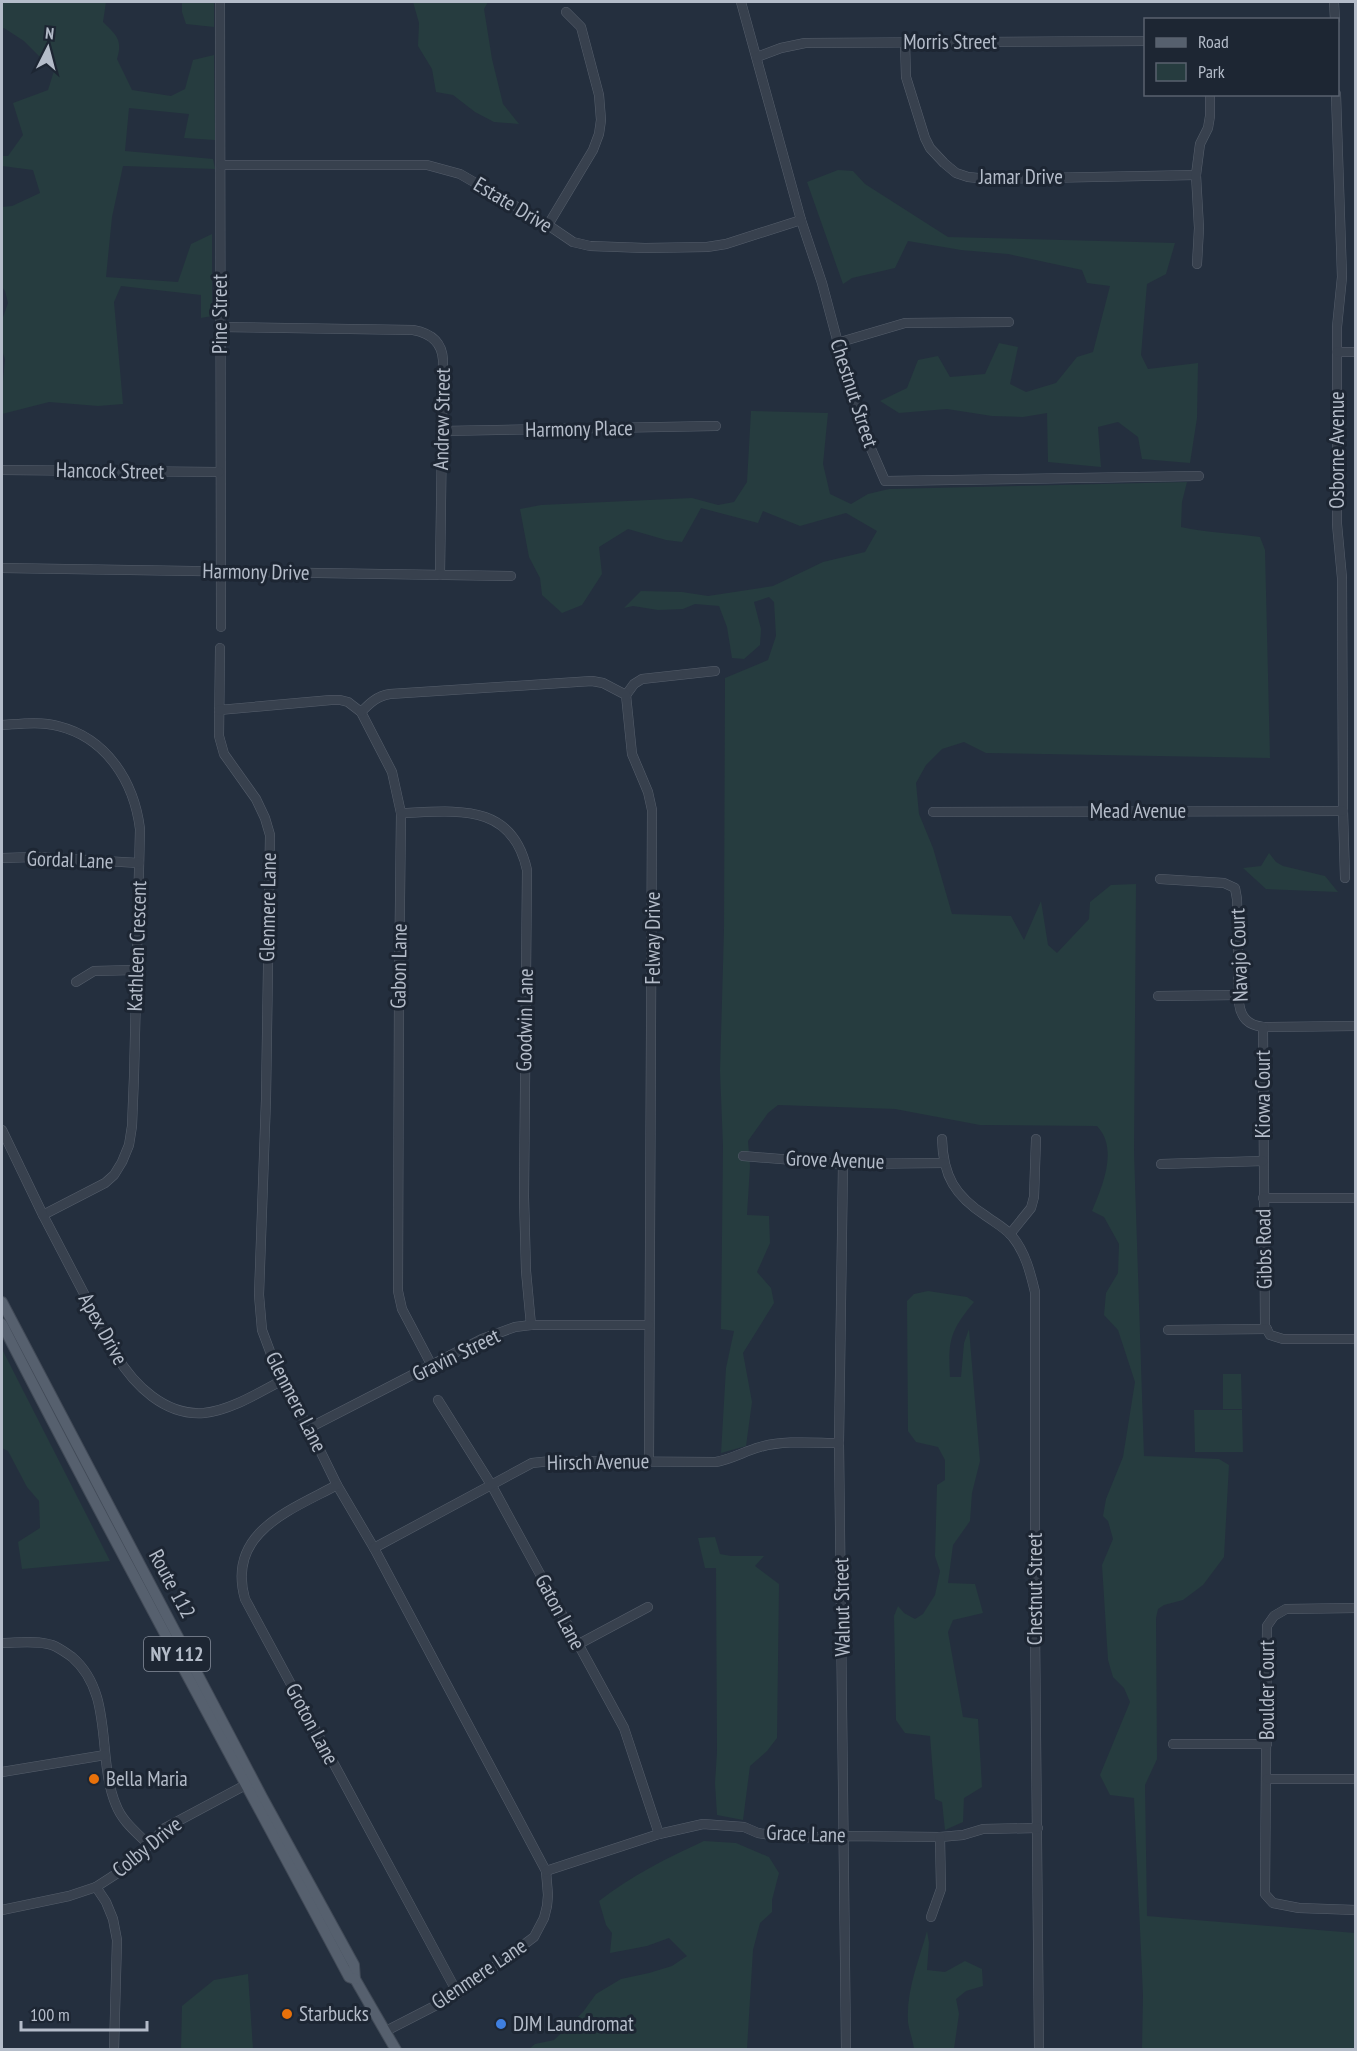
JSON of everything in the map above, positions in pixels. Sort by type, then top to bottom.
[{"type":"main road","name":"Route 112","points":[[2,1302],[349,1977],[355,1979],[396,2049]]},
{"type":"main road","name":"Route 112","points":[[2,1324],[250,1783]]},
{"type":"street","name":"Pine Street","points":[[220,2],[221,627]]},
{"type":"street","name":"Chestnut Street","points":[[741,2],[801,220],[822,283],[862,428],[885,480],[1199,476]]},
{"type":"street","points":[[1334,2],[1335,18]]},
{"type":"street","points":[[548,225],[593,150],[601,120],[599,95],[581,27],[566,12]]},
{"type":"street","name":"Morris Street","points":[[757,57],[781,48],[805,43],[1144,41]]},
{"type":"street","name":"Jamar Drive","points":[[905,42],[906,77],[925,138],[936,156],[956,173],[988,179],[1196,176]]},
{"type":"street","points":[[1197,264],[1199,228],[1196,176],[1200,144],[1208,128],[1210,96]]},
{"type":"street","name":"Osborne Avenue","points":[[1336,96],[1342,277],[1337,311],[1337,524],[1342,578],[1342,811],[1345,878]]},
{"type":"street","name":"Estate Drive","points":[[221,165],[427,165],[460,174],[573,242],[590,246],[655,248],[726,244],[801,220]]},
{"type":"street","points":[[837,343],[905,323],[1009,322]]},
{"type":"street","name":"Andrew Street","points":[[219,327],[413,330],[428,334],[438,343],[442,355],[440,575]]},
{"type":"street","points":[[1337,352],[1356,352]]},
{"type":"street","name":"Harmony Place","points":[[442,431],[716,426]]},
{"type":"street","name":"Hancock Street","points":[[2,470],[219,472]]},
{"type":"street","name":"Harmony Drive","points":[[2,568],[511,576]]},
{"type":"street","name":"Glenmere Lane","points":[[220,648],[219,736],[224,754],[256,799],[270,836],[266,1099],[259,1295],[262,1330],[281,1382],[309,1428],[337,1485],[375,1548],[546,1871],[547,1906],[544,1918],[534,1937],[458,1994],[386,2031]]},
{"type":"street","points":[[219,710],[340,699],[361,712],[381,695],[592,681],[603,683],[626,695],[634,684],[642,679],[715,671]]},
{"type":"street","name":"Felway Drive","points":[[626,695],[632,754],[648,792],[652,810],[649,1461]]},
{"type":"street","name":"Gabon Lane","points":[[361,712],[392,772],[401,813],[398,1291],[402,1309],[432,1366]]},
{"type":"street","name":"Kathleen Crescent","points":[[2,725],[58,726],[73,731],[89,741],[113,760],[120,769],[137,807],[140,829],[134,1076],[129,1145],[114,1175],[105,1183],[43,1215]]},
{"type":"street","name":"Goodwin Lane","points":[[401,813],[461,811],[482,815],[500,824],[509,832],[519,845],[524,858],[527,882],[524,1197],[526,1271],[531,1325]]},
{"type":"street","name":"Mead Avenue","points":[[933,812],[1342,811]]},
{"type":"street","name":"Gordal Lane","points":[[2,858],[35,857],[139,863]]},
{"type":"street","name":"Navajo Court","points":[[1160,879],[1224,882],[1235,888],[1238,898],[1240,1011],[1250,1023],[1263,1027]]},
{"type":"street","points":[[76,982],[94,971],[135,970]]},
{"type":"street","points":[[1158,996],[1239,995]]},
{"type":"street","points":[[1263,1027],[1356,1026]]},
{"type":"street","name":"Kiowa Court","points":[[1263,1027],[1263,1161]]},
{"type":"street","name":"Apex Drive","points":[[2,1130],[43,1215],[116,1355],[128,1374],[151,1396],[176,1408],[204,1413],[247,1399],[281,1382]]},
{"type":"street","name":"Chestnut Street","points":[[942,1139],[944,1162],[960,1196],[1010,1234],[1024,1254],[1035,1292],[1039,2049]]},
{"type":"street","points":[[1010,1234],[1030,1208],[1034,1197],[1036,1139]]},
{"type":"street","name":"Grove Avenue","points":[[743,1156],[843,1164],[944,1162]]},
{"type":"street","points":[[1161,1164],[1263,1161]]},
{"type":"street","name":"Gibbs Road","points":[[1263,1161],[1264,1326],[1268,1332]]},
{"type":"street","name":"Walnut Street","points":[[843,1164],[839,1443],[846,2049]]},
{"type":"street","points":[[1263,1198],[1356,1197]]},
{"type":"street","name":"Gravin Street","points":[[309,1428],[482,1339],[515,1327],[649,1325]]},
{"type":"street","points":[[1168,1330],[1268,1332],[1283,1339],[1356,1339]]},
{"type":"street","name":"Gaton Lane","points":[[438,1400],[492,1486],[624,1728],[659,1834]]},
{"type":"street","name":"Hirsch Avenue","points":[[375,1548],[532,1463],[550,1461],[716,1462],[729,1460],[758,1447],[775,1444],[839,1443]]},
{"type":"street","name":"Groton Lane","points":[[337,1485],[280,1516],[258,1532],[245,1555],[242,1568],[242,1590],[458,1994]]},
{"type":"street","points":[[577,1645],[648,1606]]},
{"type":"street","name":"Boulder Court","points":[[1356,1608],[1286,1609],[1271,1619],[1267,1631],[1265,1894],[1273,1903],[1299,1908],[1356,1910]]},
{"type":"street","points":[[2,1643],[52,1645],[79,1663],[88,1675],[95,1689],[105,1755],[116,1804],[129,1825],[148,1844]]},
{"type":"street","points":[[1173,1744],[1267,1744]]},
{"type":"street","points":[[2,1772],[105,1755]]},
{"type":"street","points":[[1267,1779],[1356,1779]]},
{"type":"street","name":"Colby Drive","points":[[2,1910],[60,1898],[96,1887],[130,1864],[165,1828],[250,1783]]},
{"type":"street","name":"Grace Lane","points":[[546,1871],[659,1834],[685,1827],[716,1824],[744,1827],[765,1834],[790,1838],[940,1837],[963,1835],[982,1829],[1038,1828]]},
{"type":"street","points":[[932,1917],[940,1889],[940,1837]]},
{"type":"street","points":[[96,1887],[113,1920],[117,1940],[114,2049]]},
{"type":"green space","points":[[2,2],[106,2],[103,22],[112,30],[119,42],[117,59],[132,90],[171,96],[185,89],[193,60],[214,55],[215,140],[184,138],[189,114],[129,108],[125,151],[213,159],[215,169],[123,166],[112,217],[106,277],[178,282],[191,244],[212,234],[212,316],[201,318],[201,295],[121,286],[114,302],[123,404],[98,406],[49,402],[2,414],[5,359],[2,351],[2,320],[8,303],[2,287],[2,207],[12,206],[40,193],[33,170],[2,166],[2,156],[8,156],[23,135],[13,103],[48,90],[54,71],[24,41],[4,28],[2,29]]},
{"type":"green space","points":[[182,2],[214,2],[214,27],[186,24]]},
{"type":"green space","points":[[413,2],[488,2],[484,9],[492,59],[503,104],[519,124],[494,122],[475,112],[453,95],[436,92],[432,69],[418,46],[419,23]]},
{"type":"green space","points":[[838,170],[853,171],[865,184],[948,237],[1175,243],[1166,274],[1147,284],[1141,355],[1148,369],[1198,363],[1197,418],[1190,463],[1142,459],[1138,437],[1118,422],[1098,427],[1101,467],[1048,462],[1047,413],[1023,417],[992,416],[947,409],[899,413],[880,401],[907,388],[918,360],[938,356],[950,377],[985,374],[999,343],[1018,347],[1010,384],[1026,392],[1056,383],[1077,357],[1093,352],[1110,286],[1087,283],[1082,270],[1008,254],[961,250],[908,241],[895,268],[852,278],[843,284],[807,182]]},
{"type":"green space","points":[[751,411],[828,413],[823,464],[830,494],[851,504],[868,494],[889,489],[1187,482],[1182,502],[1181,527],[1260,537],[1265,550],[1270,758],[986,753],[964,742],[942,749],[926,765],[916,783],[919,814],[933,848],[952,914],[1011,916],[1024,940],[1041,901],[1048,945],[1057,953],[1089,919],[1090,902],[1111,885],[1136,884],[1134,1152],[1144,1456],[1219,1459],[1229,1465],[1224,1557],[1203,1585],[1183,1600],[1158,1609],[1156,1618],[1157,1759],[1145,1785],[1147,1916],[1355,1933],[1355,2049],[1142,2049],[1143,1995],[1134,1798],[1110,1795],[1100,1775],[1130,1702],[1124,1688],[1113,1677],[1108,1660],[1102,1565],[1113,1539],[1108,1521],[1103,1516],[1106,1499],[1123,1457],[1135,1382],[1118,1330],[1104,1315],[1106,1293],[1118,1273],[1119,1244],[1104,1217],[1092,1211],[1104,1180],[1108,1157],[1104,1135],[1097,1126],[980,1125],[895,1109],[778,1105],[768,1113],[748,1141],[750,1166],[747,1215],[769,1216],[770,1243],[757,1272],[771,1288],[774,1303],[743,1353],[752,1402],[746,1446],[721,1453],[726,1368],[734,1331],[721,1329],[723,1146],[720,1071],[724,930],[725,678],[768,660],[776,636],[774,602],[769,597],[754,602],[761,629],[760,645],[744,659],[732,658],[727,627],[719,606],[695,604],[683,609],[658,610],[633,606],[624,608],[641,591],[682,592],[708,596],[773,586],[823,562],[865,552],[877,531],[846,513],[800,526],[763,511],[758,523],[701,508],[682,542],[666,540],[628,529],[599,547],[602,574],[582,605],[562,613],[542,595],[540,578],[529,557],[520,509],[541,505],[692,498],[718,505],[734,502],[747,482]]},
{"type":"green space","points":[[1269,853],[1276,862],[1283,866],[1325,876],[1338,892],[1266,889],[1243,868],[1261,866]]},
{"type":"green space","points":[[928,1291],[967,1297],[974,1302],[952,1336],[949,1364],[950,1377],[961,1377],[964,1343],[969,1329],[980,1461],[972,1493],[970,1521],[953,1545],[948,1583],[975,1584],[983,1613],[953,1620],[948,1632],[963,1717],[978,1719],[982,1787],[964,1798],[963,1822],[945,1830],[942,1802],[935,1799],[930,1736],[905,1733],[896,1720],[894,1616],[898,1606],[904,1613],[915,1619],[923,1614],[935,1595],[940,1571],[935,1556],[937,1485],[945,1480],[945,1460],[938,1447],[916,1442],[908,1431],[907,1301],[914,1294]]},
{"type":"green space","points":[[2,1349],[110,1561],[22,1569],[18,1542],[40,1528],[39,1501],[27,1487],[8,1451],[2,1448]]},
{"type":"green space","points":[[1223,1374],[1241,1374],[1242,1409],[1223,1409]]},
{"type":"green space","points":[[1194,1410],[1242,1410],[1243,1452],[1195,1452]]},
{"type":"green space","points":[[715,1537],[720,1554],[764,1556],[755,1566],[779,1584],[777,1738],[767,1751],[750,1766],[743,1820],[717,1815],[715,1783],[717,1752],[716,1568],[705,1568],[698,1538]]},
{"type":"green space","points":[[704,1841],[736,1843],[769,1857],[779,1873],[772,1900],[772,1912],[760,1923],[753,1950],[747,2049],[529,2049],[535,2044],[554,2040],[583,2012],[596,1994],[621,1979],[672,1966],[687,1956],[669,1938],[647,1946],[610,1953],[612,1933],[606,1925],[599,1901],[650,1868]]},
{"type":"green space","points":[[927,1931],[929,1943],[927,1970],[945,1972],[965,1961],[982,1969],[983,1986],[966,1991],[956,1999],[959,2014],[954,2049],[914,2049],[909,2029],[908,2010],[911,1987]]},
{"type":"green space","points":[[248,1974],[253,2049],[181,2049],[182,2006],[214,1980]]},
{"type":"place","name":"Bella Maria","points":[[94,1779]]},
{"type":"place","name":"Starbucks","points":[[287,2014]]},
{"type":"place","name":"DJM Laundromat","points":[[501,2024]]}]
